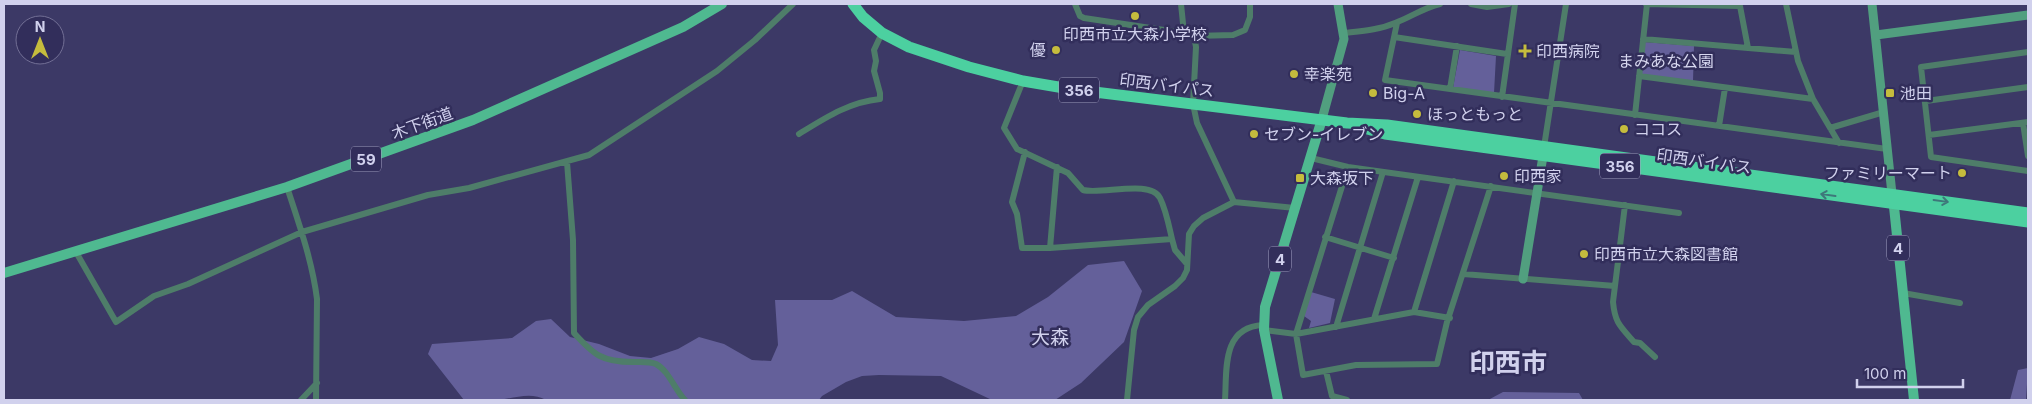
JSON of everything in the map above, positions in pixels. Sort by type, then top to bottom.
[{"type":"highway","name":"印西バイパス","points":[[853,4],[863,17],[882,33],[909,47],[1023,81],[1070,89],[1322,120],[1387,124],[1544,151],[1893,199],[2028,222]]},
{"type":"highway","name":"印西バイパス","points":[[1893,199],[2028,213]]},
{"type":"main road","name":"木下街道","points":[[4,273],[287,187],[487,114],[683,27],[722,4]]},
{"type":"main road","name":"4","points":[[1278,400],[1263,327],[1264,307],[1322,120]]},
{"type":"main road","name":"4","points":[[1893,199],[1914,400]]},
{"type":"street","points":[[76,252],[116,322],[154,296],[188,284],[302,232],[428,195],[469,188],[589,155],[717,71],[755,40],[793,4]]},
{"type":"street","points":[[1075,4],[1080,16],[1084,18],[1194,36],[1234,35],[1245,30],[1250,17],[1250,4]]},
{"type":"street","points":[[1181,4],[1184,33]]},
{"type":"street","points":[[1322,120],[1343,46],[1344,33],[1338,4]]},
{"type":"street","points":[[1344,33],[1372,30],[1397,23],[1420,10],[1440,4]]},
{"type":"street","points":[[1471,4],[1486,6],[1509,4]]},
{"type":"street","points":[[1502,96],[1515,4]]},
{"type":"street","points":[[1523,279],[1566,4]]},
{"type":"street","points":[[1634,115],[1646,4],[1740,6],[1748,48]]},
{"type":"street","points":[[1786,4],[1796,52],[1813,100],[1839,143]]},
{"type":"street","points":[[1872,4],[1893,199]]},
{"type":"street","points":[[1876,34],[2028,15]]},
{"type":"street","points":[[1397,23],[1385,80],[1887,149]]},
{"type":"street","points":[[799,134],[846,106],[864,100],[880,99],[874,71],[876,61],[874,50],[882,33]]},
{"type":"street","points":[[1194,36],[1196,47],[1192,104],[1197,123],[1234,202]]},
{"type":"street","points":[[1394,37],[1507,54]]},
{"type":"street","points":[[1642,39],[1796,52]]},
{"type":"street","points":[[1450,89],[1457,46]]},
{"type":"street","points":[[2028,52],[1922,67],[1931,157],[2028,171]]},
{"type":"street","points":[[1639,76],[1813,100]]},
{"type":"street","points":[[1023,81],[1004,128],[1017,149],[1068,173],[1083,190],[1139,188],[1152,190],[1160,197],[1175,250],[1187,264]]},
{"type":"street","points":[[1926,101],[2028,87]]},
{"type":"street","points":[[1718,126],[1725,88]]},
{"type":"street","points":[[1830,128],[1884,112]]},
{"type":"street","points":[[1929,135],[2025,122],[2028,156]]},
{"type":"street","points":[[1025,152],[1012,202],[1017,214],[1022,248],[1050,248],[1172,239]]},
{"type":"street","points":[[1311,158],[1348,167],[1679,212]]},
{"type":"street","points":[[567,162],[573,240],[574,333],[593,352],[607,360],[656,364],[663,370],[685,400]]},
{"type":"street","points":[[1050,248],[1057,167]]},
{"type":"street","points":[[1348,167],[1296,334],[1303,375],[1356,365],[1437,364],[1438,355],[1491,186]]},
{"type":"street","points":[[1336,327],[1383,172]]},
{"type":"street","points":[[1374,319],[1418,176]]},
{"type":"street","points":[[1414,312],[1454,181]]},
{"type":"street","points":[[287,187],[311,263],[317,299],[316,400]]},
{"type":"street","points":[[1128,400],[1134,330],[1138,317],[1148,305],[1183,278],[1187,264],[1188,234],[1194,226],[1203,218],[1234,202],[1295,208]]},
{"type":"street","points":[[1625,205],[1613,302],[1617,322],[1634,342],[1640,343],[1655,357]]},
{"type":"street","points":[[1325,238],[1394,258]]},
{"type":"street","points":[[1463,274],[1615,286]]},
{"type":"street","points":[[1903,293],[1960,303]]},
{"type":"street","points":[[1224,400],[1228,352],[1232,341],[1246,330],[1263,327],[1296,334],[1414,312],[1450,318]]},
{"type":"street","points":[[1326,371],[1332,396],[1347,400]]},
{"type":"street","points":[[301,400],[317,383]]},
{"type":"green space","name":"まみあな公園","points":[[1644,42],[1694,46],[1693,81],[1640,74]]},
{"type":"green space","points":[[1460,50],[1496,56],[1494,93],[1453,88]]},
{"type":"green space","points":[[1124,261],[1142,291],[1124,342],[1081,383],[1055,400],[992,400],[941,376],[879,375],[862,376],[846,382],[822,396],[819,400],[546,400],[534,396],[521,396],[492,400],[464,400],[428,354],[432,344],[512,338],[536,321],[551,319],[570,337],[599,344],[630,356],[651,358],[678,349],[699,337],[724,344],[752,360],[771,361],[778,345],[775,300],[832,300],[852,291],[896,317],[964,321],[1016,316],[1048,297],[1088,265]]},
{"type":"green space","points":[[1311,292],[1335,299],[1330,323],[1309,328],[1311,321],[1304,316]]},
{"type":"green space","points":[[2028,368],[2026,400],[2010,400],[2018,370]]},
{"type":"green space","points":[[1503,392],[1579,393],[1583,400],[1488,400]]},
{"type":"place","name":"印西市立大森小学校","points":[[1135,16]]},
{"type":"place","name":"優","points":[[1056,50]]},
{"type":"place","name":"印西病院","points":[[1525,51]]},
{"type":"place","name":"幸楽苑","points":[[1294,74]]},
{"type":"place","name":"Big-A","points":[[1373,93]]},
{"type":"place","name":"池田","points":[[1890,93]]},
{"type":"place","name":"ほっともっと","points":[[1417,114]]},
{"type":"place","name":"ココス","points":[[1624,129]]},
{"type":"place","name":"セブン-イレブン","points":[[1254,134]]},
{"type":"place","name":"ファミリーマート","points":[[1962,173]]},
{"type":"place","name":"印西家","points":[[1504,176]]},
{"type":"place","name":"大森坂下","points":[[1300,178]]},
{"type":"place","name":"印西市立大森図書館","points":[[1584,254]]},
{"type":"district","name":"大森","points":[[1050,337]]},
{"type":"district","name":"印西市","points":[[1508,362]]}]
